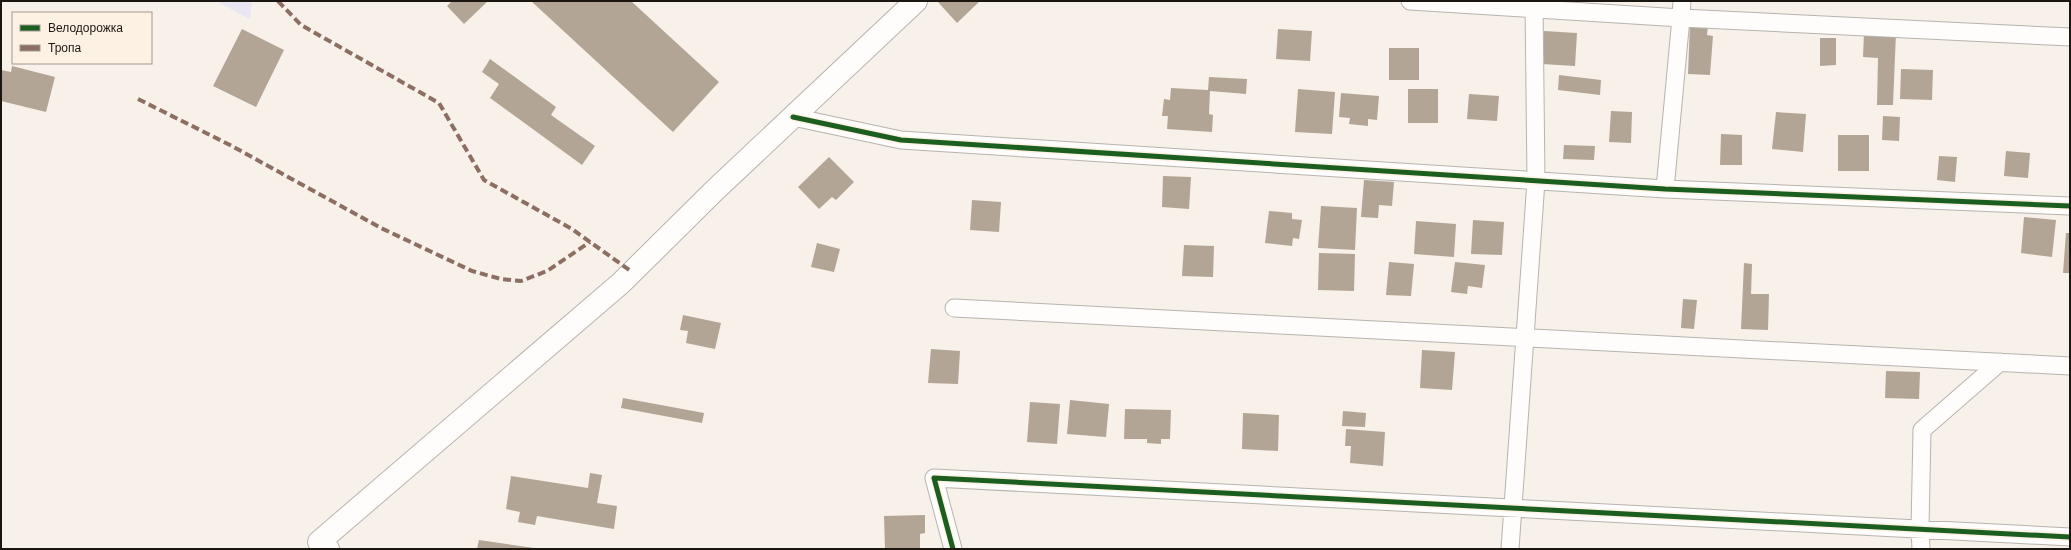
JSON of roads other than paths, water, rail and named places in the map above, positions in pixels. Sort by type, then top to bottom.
[{"type":"street","points":[[320,547],[621,283],[715,190],[916,1]]},
{"type":"street","points":[[1410,1],[1682,9],[2070,37]]},
{"type":"street","points":[[1510,549],[1536,181],[1534,5]]},
{"type":"street","points":[[1665,190],[1682,9]]},
{"type":"street","points":[[793,117],[901,140],[1665,190],[2070,206]]},
{"type":"street","points":[[954,308],[1524,336],[2070,366]]},
{"type":"street","points":[[1921,549],[1922,430],[2000,362]]},
{"type":"street","points":[[953,549],[934,478],[2070,537]]}]
